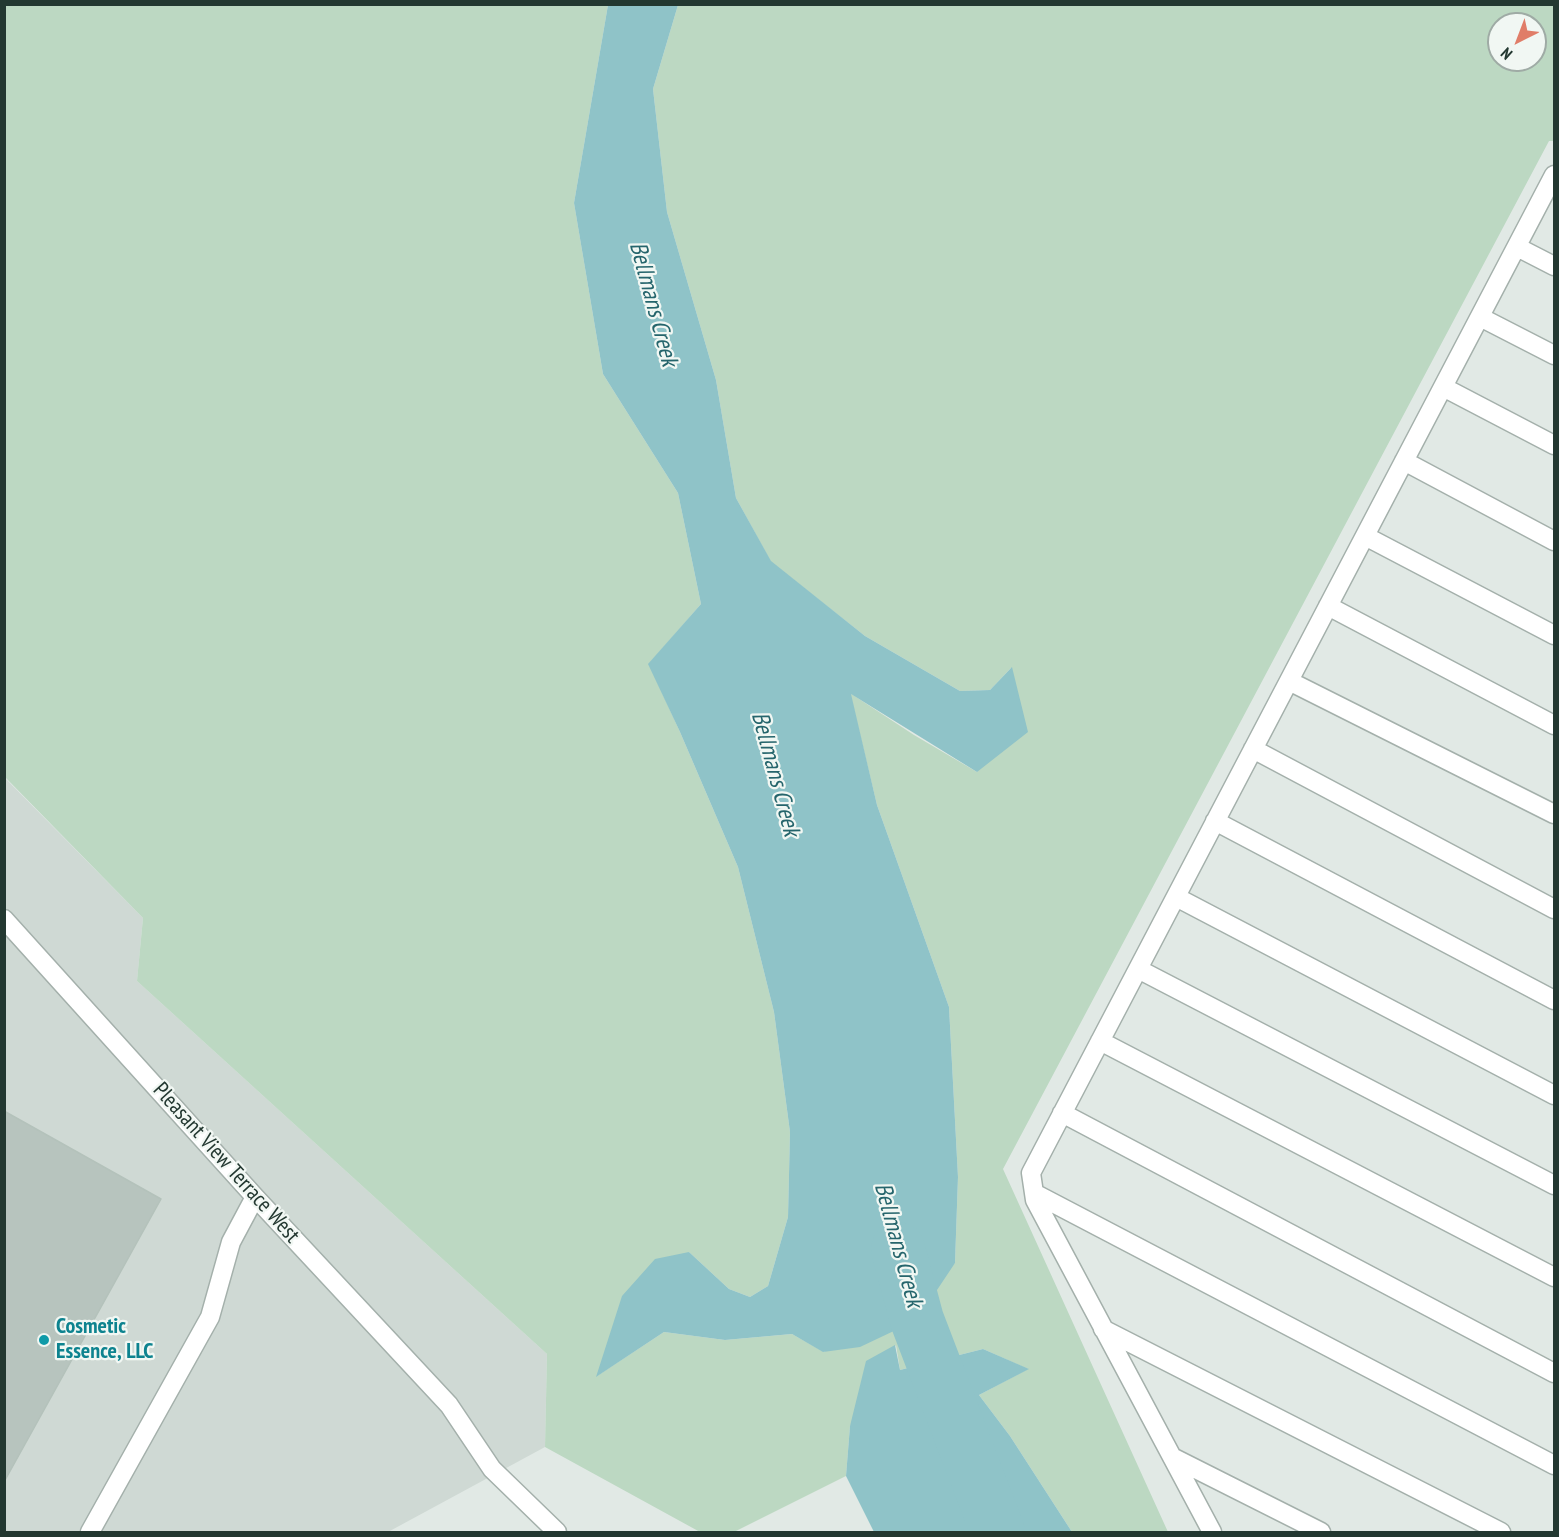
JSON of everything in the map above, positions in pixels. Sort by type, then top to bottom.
[{"type":"street","points":[[1212,1533],[1035,1200],[1030,1173],[1554,175]]},
{"type":"street","points":[[1517,247],[1554,266]]},
{"type":"street","points":[[1480,317],[1554,355]]},
{"type":"street","points":[[1443,387],[1554,445]]},
{"type":"street","points":[[1404,461],[1554,540]]},
{"type":"street","points":[[1365,536],[1554,635]]},
{"type":"street","points":[[1328,606],[1554,725]]},
{"type":"street","points":[[1289,681],[1554,814]]},
{"type":"street","points":[[1253,749],[1554,909]]},
{"type":"street","points":[[1215,821],[1554,1000]]},
{"type":"street","points":[[1176,897],[1554,1095]]},
{"type":"street","name":"Pleasant View Terrace West","points":[[4,919],[255,1197],[449,1405],[492,1469],[557,1533]]},
{"type":"street","points":[[1138,969],[1554,1185]]},
{"type":"street","points":[[1100,1041],[1554,1277]]},
{"type":"street","points":[[1062,1113],[1554,1373]]},
{"type":"street","points":[[1034,1193],[1554,1465]]},
{"type":"street","points":[[90,1533],[210,1317],[231,1242],[255,1197]]},
{"type":"street","points":[[1103,1329],[1501,1533]]},
{"type":"street","points":[[1172,1458],[1321,1533]]},
{"type":"shaded area","points":[[4,777],[143,918],[137,981],[547,1354],[545,1447],[388,1532],[5,1532]]},
{"type":"green space","points":[[4,5],[608,5],[574,203],[603,374],[678,493],[701,604],[649,664],[738,867],[774,1012],[790,1132],[788,1217],[768,1286],[750,1297],[729,1289],[689,1252],[597,1376],[664,1332],[725,1340],[792,1334],[824,1352],[955,1263],[958,1177],[949,1007],[877,805],[850,693],[914,735],[977,772],[1011,668],[990,690],[960,691],[865,636],[771,562],[736,498],[716,380],[667,212],[653,89],[678,5],[1554,5],[1554,141],[1549,141],[1003,1169],[1168,1532],[1072,1532],[1010,1436],[979,1395],[1028,1369],[983,1349],[900,1370],[896,1345],[850,1426],[846,1476],[734,1532],[700,1532],[545,1447],[547,1354],[137,981],[143,918],[5,777]]},
{"type":"water","points":[[608,5],[678,5],[653,89],[667,212],[716,380],[736,498],[771,561],[865,636],[960,691],[990,690],[1012,667],[1028,732],[977,772],[851,694],[877,805],[949,1007],[958,1177],[955,1263],[917,1320],[860,1347],[823,1352],[792,1334],[725,1340],[664,1332],[596,1377],[622,1296],[655,1259],[689,1252],[729,1289],[750,1297],[768,1286],[788,1217],[790,1132],[774,1012],[738,867],[648,664],[701,604],[678,493],[603,374],[574,203]]},
{"type":"water","points":[[895,1345],[900,1370],[983,1349],[1029,1369],[979,1395],[1010,1436],[1072,1532],[874,1532],[846,1476],[850,1426],[866,1361]]},
{"type":"building","name":"Cosmetic Essence, LLC","points":[[4,1111],[161,1199],[4,1482]]},
{"type":"waterway","name":"Bellmans Creek","points":[[898,1249],[917,1320],[998,1532]]},
{"type":"place","name":"Cosmetic Essence, LLC","points":[[44,1340]]}]
